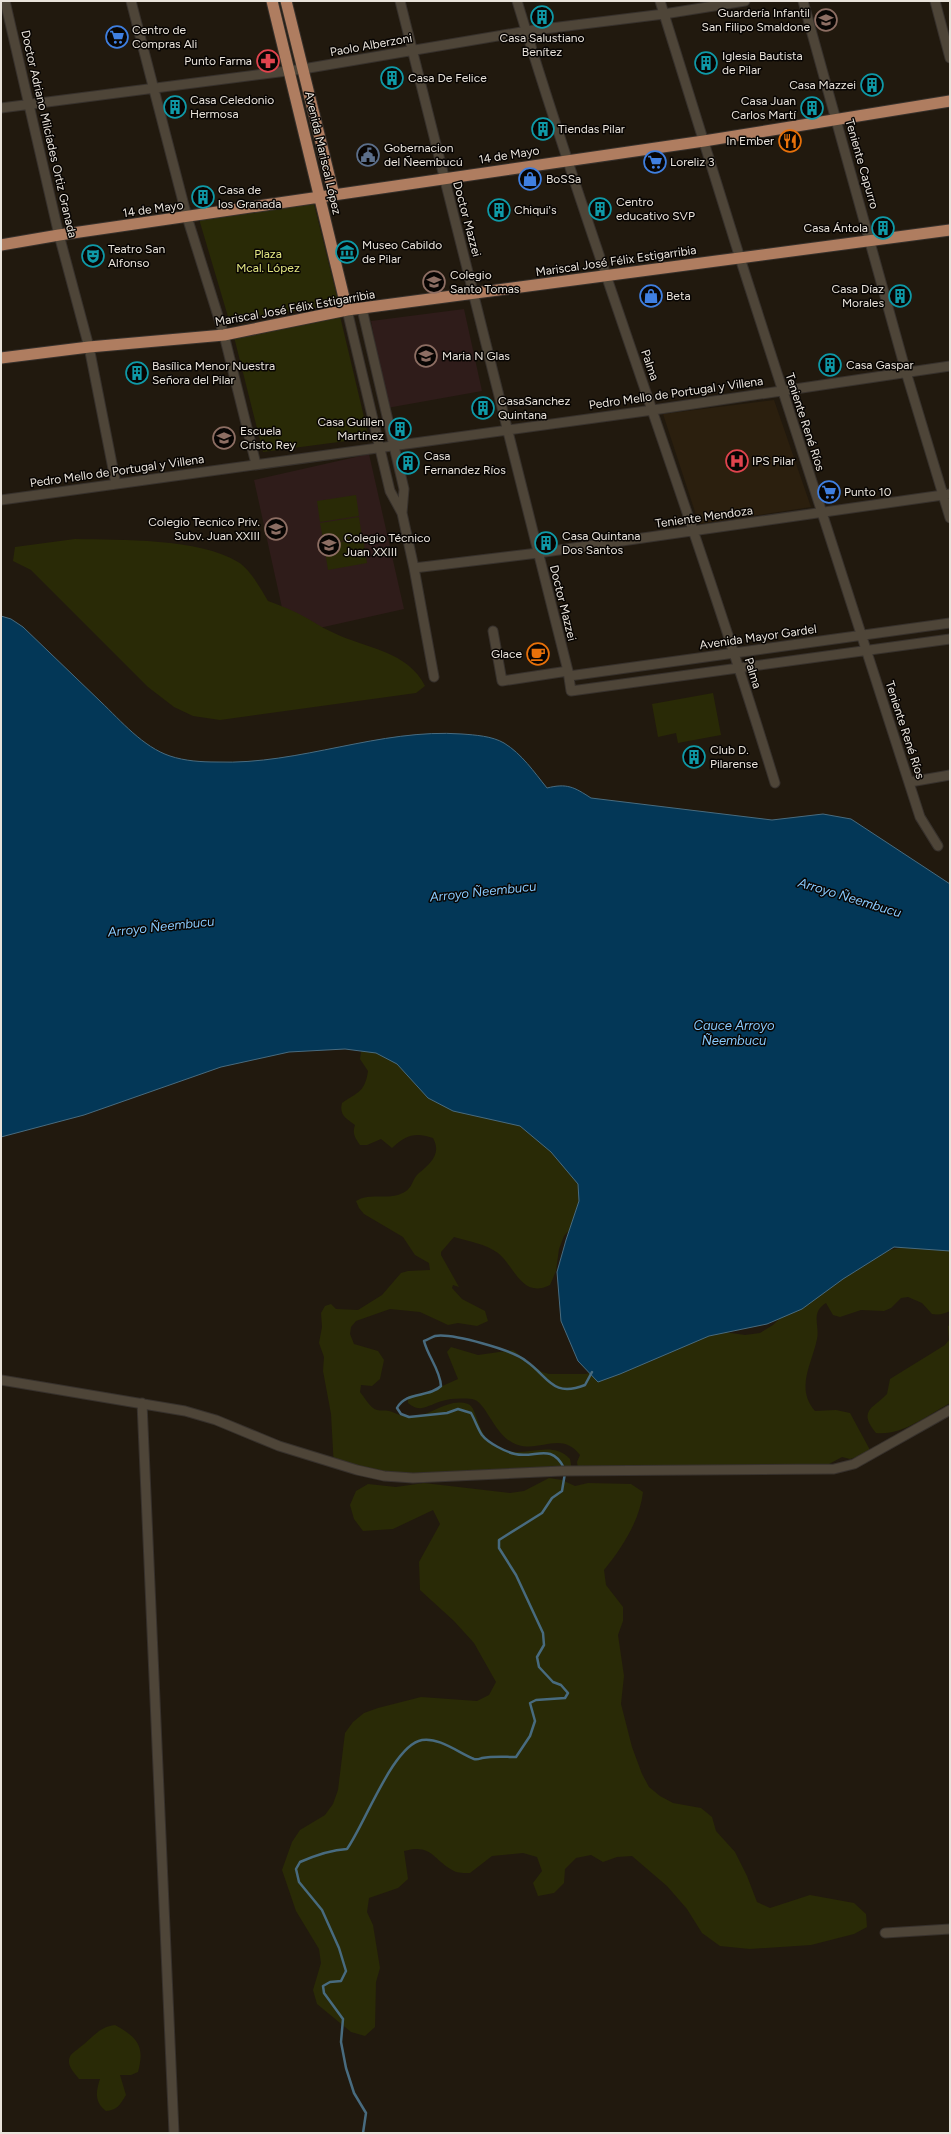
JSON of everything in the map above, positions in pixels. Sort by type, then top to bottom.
[{"type":"main road","name":"Avenida Mariscal López","points":[[272,1],[347,310]]},
{"type":"main road","name":"Avenida Mariscal López","points":[[286,1],[334,196]]},
{"type":"main road","name":"14 de Mayo","points":[[1,245],[59,235],[334,196],[444,178],[704,141],[950,101]]},
{"type":"main road","name":"Mariscal José Félix Estigarribia","points":[[1,358],[88,346],[224,335],[347,310],[950,230]]},
{"type":"street","name":"Doctor Adriano Milcíades Ortiz Granada","points":[[5,1],[59,235],[88,346],[116,484]]},
{"type":"street","points":[[131,1],[187,217],[224,335],[256,464]]},
{"type":"street","name":"Doctor Mazzei","points":[[400,1],[474,294],[571,691],[739,667]]},
{"type":"street","name":"Palma","points":[[517,1],[568,160],[739,667],[775,784]]},
{"type":"street","name":"Teniente René Ríos","points":[[660,1],[782,390],[910,782],[920,817],[938,846]]},
{"type":"street","name":"Paolo Alberzoni","points":[[1,108],[303,70],[526,31],[664,14],[745,1]]},
{"type":"street","name":"Teniente Capurro","points":[[803,1],[871,241],[906,372],[947,494],[950,518]]},
{"type":"street","points":[[935,1],[950,58]]},
{"type":"street","points":[[362,308],[392,444],[404,489],[402,512],[434,678]]},
{"type":"street","points":[[347,310],[390,491],[402,512]]},
{"type":"street","name":"Pedro Mello de Portugal y Villena","points":[[1,500],[392,444],[653,410],[950,366]]},
{"type":"street","name":"Teniente Mendoza","points":[[414,568],[538,553],[947,494]]},
{"type":"street","name":"Avenida Mayor Gardel","points":[[493,631],[502,681],[734,653],[950,623]]},
{"type":"street","points":[[739,667],[950,639]]},
{"type":"street","points":[[910,782],[950,775]]},
{"type":"street","points":[[1,1380],[184,1411],[216,1420],[279,1446],[357,1470],[384,1476],[413,1478],[562,1471],[834,1469],[854,1464],[950,1410]]},
{"type":"street","points":[[142,1403],[174,2133]]},
{"type":"street","points":[[885,1933],[950,1930]]},
{"type":"shaded area","name":"Maria N Glas","points":[[464,309],[482,391],[387,408],[371,321]]},
{"type":"shaded area","name":"IPS Pilar","points":[[774,400],[811,507],[699,524],[663,414]]},
{"type":"shaded area","name":"Colegio Técnico Juan XXIII","points":[[369,454],[404,609],[288,635],[254,480]]},
{"type":"green space","name":"Plaza Mcal. López","points":[[313,200],[339,305],[229,320],[199,219]]},
{"type":"green space","points":[[340,316],[369,438],[263,452],[233,333]]},
{"type":"green space","points":[[356,495],[359,516],[320,522],[317,501]]},
{"type":"green space","points":[[359,517],[362,537],[324,544],[320,523]]},
{"type":"green space","points":[[363,538],[367,563],[328,570],[324,545]]},
{"type":"green space","points":[[75,539],[137,540],[181,544],[203,548],[222,554],[238,562],[247,569],[268,601],[298,613],[334,633],[397,658],[408,665],[417,674],[425,686],[416,693],[220,720],[193,716],[174,707],[148,687],[31,570],[13,561],[15,547]]},
{"type":"green space","points":[[713,693],[721,735],[678,743],[676,733],[658,737],[652,704]]},
{"type":"green space","points":[[365,1046],[518,1112],[585,1185],[573,1226],[564,1236],[559,1249],[556,1271],[550,1285],[540,1288],[532,1288],[526,1285],[520,1280],[498,1253],[471,1241],[454,1237],[441,1252],[441,1255],[459,1287],[453,1285],[452,1288],[462,1299],[485,1311],[488,1321],[477,1326],[458,1323],[448,1325],[420,1312],[390,1309],[356,1321],[351,1327],[350,1334],[354,1344],[378,1351],[384,1360],[380,1379],[372,1386],[361,1385],[360,1392],[374,1409],[389,1411],[406,1417],[424,1414],[453,1403],[468,1404],[472,1407],[479,1425],[487,1439],[494,1445],[511,1452],[547,1449],[555,1450],[563,1453],[570,1459],[572,1470],[486,1474],[375,1474],[358,1473],[334,1468],[331,1414],[323,1371],[324,1357],[319,1343],[322,1327],[321,1313],[325,1306],[331,1304],[336,1309],[358,1310],[382,1295],[401,1273],[408,1271],[430,1270],[429,1263],[415,1255],[403,1237],[364,1214],[356,1201],[366,1197],[393,1196],[403,1193],[410,1188],[416,1176],[434,1158],[436,1149],[433,1138],[421,1135],[406,1138],[392,1148],[381,1139],[367,1145],[360,1145],[355,1138],[355,1125],[344,1116],[341,1107],[342,1103],[360,1091],[367,1078],[368,1071],[360,1059],[361,1052]]},
{"type":"green space","points":[[950,1237],[950,1311],[941,1314],[932,1314],[922,1303],[908,1297],[901,1298],[891,1308],[884,1311],[861,1310],[840,1317],[833,1315],[826,1303],[818,1311],[818,1334],[807,1376],[806,1394],[815,1411],[836,1410],[850,1413],[870,1450],[864,1455],[850,1459],[842,1457],[829,1464],[578,1469],[577,1462],[580,1455],[573,1448],[566,1444],[558,1443],[535,1446],[518,1445],[503,1435],[482,1406],[477,1401],[472,1399],[449,1399],[420,1408],[414,1407],[408,1403],[408,1396],[429,1392],[458,1379],[447,1352],[451,1347],[478,1355],[513,1350],[542,1372],[549,1374],[585,1374],[600,1371],[630,1357],[724,1332],[745,1335],[760,1333],[773,1325],[783,1315],[886,1251]]},
{"type":"green space","points":[[950,1325],[950,1403],[924,1419],[905,1428],[886,1433],[876,1433],[870,1425],[868,1414],[873,1406],[887,1394],[890,1379],[945,1345],[949,1340],[948,1326]]},
{"type":"green space","points":[[549,1478],[562,1480],[575,1486],[588,1483],[631,1484],[643,1492],[638,1513],[629,1533],[604,1570],[606,1585],[623,1607],[623,1621],[618,1635],[624,1676],[621,1704],[632,1747],[642,1774],[649,1787],[660,1796],[673,1803],[701,1808],[712,1817],[716,1831],[735,1852],[747,1876],[757,1902],[770,1908],[810,1895],[854,1903],[866,1914],[867,1927],[854,1934],[811,1945],[750,1949],[720,1946],[702,1933],[687,1909],[667,1886],[632,1856],[617,1857],[603,1862],[591,1855],[576,1858],[565,1869],[564,1883],[554,1893],[538,1896],[533,1883],[542,1871],[537,1857],[523,1853],[492,1856],[470,1873],[464,1873],[454,1871],[447,1867],[427,1851],[413,1849],[404,1851],[408,1879],[398,1888],[369,1898],[367,1912],[373,1925],[380,1968],[376,1982],[375,2027],[365,2036],[351,2032],[317,2004],[313,1990],[321,1963],[319,1949],[296,1911],[282,1870],[292,1842],[300,1830],[325,1815],[333,1804],[338,1790],[345,1733],[353,1722],[364,1713],[421,1697],[477,1701],[489,1695],[496,1682],[474,1643],[454,1621],[420,1590],[419,1562],[440,1524],[433,1510],[393,1529],[363,1531],[354,1519],[350,1505],[356,1491],[368,1484],[396,1487],[424,1483],[510,1493],[524,1491]]},
{"type":"green space","points":[[115,2025],[134,2039],[138,2044],[141,2056],[138,2072],[131,2075],[120,2075],[126,2095],[122,2102],[113,2109],[106,2111],[99,2104],[97,2096],[100,2079],[79,2079],[71,2068],[69,2060],[72,2054],[96,2034],[104,2028]]},
{"type":"water","name":"Cauce Arroyo Ñeembucu","points":[[1,616],[11,619],[23,627],[142,740],[160,752],[176,758],[205,762],[248,761],[279,758],[401,736],[462,734],[483,736],[504,743],[510,747],[527,764],[547,788],[560,786],[570,787],[591,798],[772,820],[823,814],[851,819],[950,884],[950,1251],[894,1247],[843,1279],[802,1309],[767,1324],[709,1336],[598,1382],[578,1361],[561,1321],[557,1272],[579,1201],[578,1184],[551,1152],[520,1126],[453,1111],[428,1098],[397,1064],[376,1053],[345,1049],[289,1052],[221,1067],[84,1115],[1,1137]]},
{"type":"waterway","points":[[564,1468],[559,1460],[548,1453],[529,1455],[515,1454],[493,1444],[482,1435],[471,1413],[458,1409],[447,1413],[409,1417],[401,1414],[397,1408],[406,1399],[436,1390],[441,1386],[438,1374],[424,1341],[435,1336],[455,1337],[482,1343],[509,1352],[526,1361],[552,1384],[565,1389],[585,1385],[592,1372]]},
{"type":"waterway","points":[[363,2133],[366,2113],[354,2093],[346,2068],[341,2042],[343,2019],[324,1993],[323,1986],[330,1982],[341,1981],[346,1971],[339,1948],[322,1910],[299,1882],[296,1869],[300,1862],[312,1857],[347,1849],[390,1770],[411,1745],[422,1740],[428,1740],[442,1743],[475,1759],[491,1757],[516,1757],[530,1736],[535,1721],[530,1703],[536,1700],[565,1698],[568,1693],[561,1685],[553,1682],[539,1667],[537,1657],[544,1645],[543,1633],[516,1575],[499,1548],[499,1540],[542,1513],[552,1498],[562,1491],[565,1473]]},
{"type":"place","name":"Casa Salustiano Benítez","points":[[542,17]]},
{"type":"place","name":"Guardería Infantil San Filipo Smaldone","points":[[826,20]]},
{"type":"place","name":"Centro de Compras Ali","points":[[117,37]]},
{"type":"place","name":"Punto Farma","points":[[268,61]]},
{"type":"place","name":"Iglesia Bautista de Pilar","points":[[706,63]]},
{"type":"place","name":"Casa De Felice","points":[[392,78]]},
{"type":"place","name":"Casa Mazzei","points":[[872,85]]},
{"type":"place","name":"Casa Celedonio Hermosa","points":[[175,107]]},
{"type":"place","name":"Casa Juan Carlos Martí","points":[[812,108]]},
{"type":"place","name":"Tiendas Pilar","points":[[543,129]]},
{"type":"place","name":"In Ember","points":[[790,141]]},
{"type":"place","name":"Gobernacion del Ñeembucú","points":[[368,155]]},
{"type":"place","name":"Loreliz 3","points":[[655,162]]},
{"type":"place","name":"BoSSa","points":[[530,179]]},
{"type":"place","name":"Casa de los Granada","points":[[203,197]]},
{"type":"place","name":"Centro educativo SVP","points":[[600,209]]},
{"type":"place","name":"Chiqui's","points":[[499,210]]},
{"type":"place","name":"Casa Ántola","points":[[883,228]]},
{"type":"place","name":"Museo Cabildo de Pilar","points":[[347,252]]},
{"type":"place","name":"Teatro San Alfonso","points":[[93,256]]},
{"type":"place","name":"Colegio Santo Tomas","points":[[434,282]]},
{"type":"place","name":"Beta","points":[[651,296]]},
{"type":"place","name":"Casa Díaz Morales","points":[[900,296]]},
{"type":"place","name":"Maria N Glas","points":[[426,356]]},
{"type":"place","name":"Casa Gaspar","points":[[830,365]]},
{"type":"place","name":"Basílica Menor Nuestra Señora del Pilar","points":[[137,373]]},
{"type":"place","name":"CasaSanchez Quintana","points":[[483,408]]},
{"type":"place","name":"Casa Guillen Martínez","points":[[400,429]]},
{"type":"place","name":"Escuela Cristo Rey","points":[[224,438]]},
{"type":"place","name":"IPS Pilar","points":[[737,461]]},
{"type":"place","name":"Casa Fernandez Ríos","points":[[408,463]]},
{"type":"place","name":"Punto 10","points":[[829,492]]},
{"type":"place","name":"Colegio Tecnico Priv. Subv. Juan XXIII","points":[[276,529]]},
{"type":"place","name":"Casa Quintana Dos Santos","points":[[546,543]]},
{"type":"place","name":"Colegio Técnico Juan XXIII","points":[[329,545]]},
{"type":"place","name":"Glace","points":[[538,654]]},
{"type":"place","name":"Club D. Pilarense","points":[[694,757]]},
{"type":"water label","name":"Arroyo Ñeembucu","points":[[483,891]]},
{"type":"water label","name":"Arroyo Ñeembucu","points":[[850,897]]},
{"type":"water label","name":"Arroyo Ñeembucu","points":[[161,926]]}]
